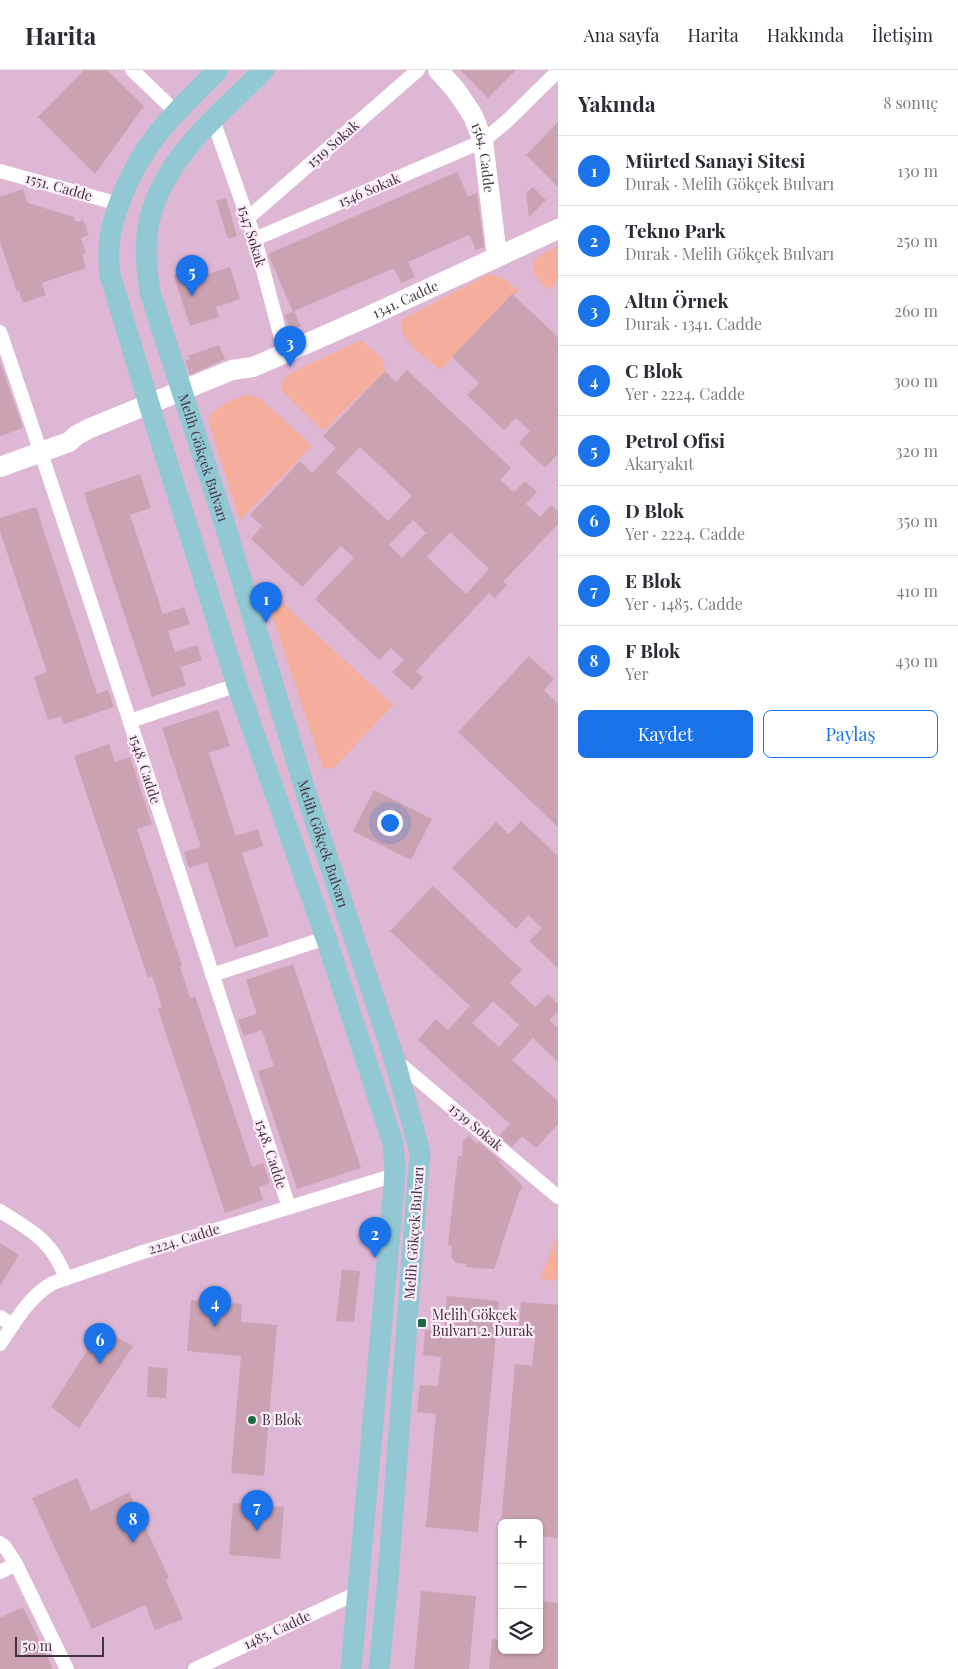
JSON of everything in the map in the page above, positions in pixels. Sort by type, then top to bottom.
[{"type":"main road","name":"Melih Gökçek Bulvarı","points":[[218,70],[161,128],[144,151],[130,177],[108,238],[110,274],[238,685],[326,938],[393,1144],[395,1175],[351,1669]]},
{"type":"main road","name":"Melih Gökçek Bulvarı","points":[[264,70],[184,151],[161,186],[150,220],[146,256],[150,292],[224,522],[307,796],[394,1058],[420,1152],[388,1578],[379,1669]]},
{"type":"street","points":[[132,70],[176,112]]},
{"type":"street","name":"1519 Sokak","points":[[248,218],[418,70]]},
{"type":"street","name":"1564. Cadde","points":[[438,70],[455,89],[473,116],[483,141],[497,256]]},
{"type":"street","name":"1546 Sokak","points":[[255,239],[483,141],[506,122],[558,71]]},
{"type":"street","name":"1547 Sokak","points":[[213,120],[255,239],[284,353]]},
{"type":"street","name":"1551. Cadde","points":[[0,171],[119,204]]},
{"type":"street","name":"1341. Cadde","points":[[0,467],[69,442],[88,429],[151,410],[183,397],[232,370],[252,368],[558,229]]},
{"type":"street","name":"1548. Cadde","points":[[1,340],[130,721],[289,1207]]},
{"type":"street","points":[[130,721],[238,685]]},
{"type":"street","points":[[212,975],[326,938]]},
{"type":"street","name":"1539 Sokak","points":[[394,1058],[558,1196]]},
{"type":"street","name":"2224. Cadde","points":[[0,1344],[27,1305],[39,1292],[53,1283],[131,1256],[395,1175]]},
{"type":"street","points":[[0,1211],[35,1234],[51,1248],[60,1262],[66,1279]]},
{"type":"street","points":[[0,1316],[13,1324]]},
{"type":"street","points":[[0,1543],[6,1547],[16,1564],[67,1669]]},
{"type":"street","points":[[0,1572],[16,1564]]},
{"type":"street","name":"1485. Cadde","points":[[195,1669],[359,1592]]},
{"type":"shaded area","points":[[0,70],[558,70],[558,1669],[0,1669]]},
{"type":"shaded area","points":[[558,246],[558,280],[548,290],[535,274],[533,265],[539,256]]},
{"type":"shaded area","points":[[487,275],[500,277],[518,291],[440,370],[407,341],[401,326],[403,319]]},
{"type":"shaded area","points":[[361,340],[385,361],[382,365],[386,370],[323,431],[281,390],[283,380],[293,372]]},
{"type":"shaded area","points":[[248,395],[260,398],[312,446],[240,520],[208,419],[225,404]]},
{"type":"shaded area","points":[[262,584],[393,705],[334,768],[323,769]]},
{"type":"shaded area","points":[[558,1234],[558,1281],[540,1279]]},
{"type":"building","points":[[84,70],[107,70],[144,106],[95,174],[38,117]]},
{"type":"building","points":[[460,70],[516,70],[488,98]]},
{"type":"building","points":[[558,122],[558,187],[526,155]]},
{"type":"building","points":[[457,172],[468,197],[477,193],[484,247],[476,250],[469,235],[408,262],[415,277],[401,283],[394,268],[294,311],[301,326],[291,330],[284,315],[293,312],[268,254]]},
{"type":"building","points":[[533,187],[546,200],[529,217],[526,193]]},
{"type":"building","points":[[23,189],[28,203],[74,217],[76,222],[83,220],[89,235],[81,238],[86,253],[82,254],[86,268],[42,283],[46,295],[23,303],[19,291],[17,292],[0,242],[0,197]]},
{"type":"building","points":[[226,198],[237,236],[228,239],[216,201]]},
{"type":"building","points":[[203,266],[205,275],[230,267],[240,299],[216,307],[219,317],[190,326],[174,276]]},
{"type":"building","points":[[512,294],[558,337],[558,454],[545,468],[519,443],[530,431],[516,418],[504,430],[467,395],[479,383],[452,357]]},
{"type":"building","points":[[219,345],[225,359],[190,375],[185,361],[190,359],[188,356]]},
{"type":"building","points":[[0,362],[23,428],[0,436]]},
{"type":"building","points":[[407,370],[511,468],[500,480],[514,492],[525,481],[537,492],[526,504],[540,517],[551,505],[558,512],[558,524],[503,582],[507,585],[495,598],[489,593],[416,671],[423,678],[412,690],[392,672],[404,660],[391,648],[379,660],[315,599],[354,558],[341,546],[302,587],[251,539],[262,526],[250,515],[300,461],[312,473],[336,448],[323,436],[385,371],[396,382]],"holes":[[[360,447],[412,496],[388,521],[336,472]],[[413,520],[426,533],[402,558],[389,545]],[[450,532],[489,569],[466,594],[427,557]]]},
{"type":"building","points":[[140,474],[151,508],[130,515],[163,614],[184,607],[190,624],[168,631],[175,652],[197,645],[202,660],[180,667],[186,685],[152,697],[84,493]]},
{"type":"building","points":[[36,507],[97,694],[108,690],[114,707],[64,724],[61,716],[48,720],[34,677],[47,672],[0,531],[0,518]]},
{"type":"building","points":[[529,656],[554,679],[544,690],[558,704],[558,827],[458,732]]},
{"type":"building","points":[[218,710],[230,746],[209,753],[236,836],[258,829],[263,846],[242,853],[269,936],[235,948],[207,862],[189,868],[184,852],[201,847],[162,728]]},
{"type":"building","points":[[109,744],[115,762],[130,757],[152,824],[137,829],[182,966],[180,967],[190,998],[195,996],[252,1167],[263,1163],[270,1183],[259,1187],[263,1200],[225,1213],[158,1009],[162,1007],[152,976],[148,978],[74,756]]},
{"type":"building","points":[[374,790],[432,819],[411,860],[353,831]]},
{"type":"building","points":[[521,821],[558,856],[558,968],[529,941],[542,928],[528,915],[516,929],[452,868],[496,822],[509,834]]},
{"type":"building","points":[[433,886],[522,970],[510,983],[535,1007],[548,994],[558,1004],[558,1011],[549,1020],[558,1028],[558,1062],[533,1038],[512,1060],[558,1101],[558,1124],[536,1148],[522,1136],[512,1147],[499,1136],[510,1124],[418,1040],[436,1019],[448,1030],[470,1006],[390,931]],"holes":[[[493,1001],[519,1025],[499,1047],[472,1023]]]},
{"type":"building","points":[[293,964],[361,1168],[297,1189],[258,1071],[274,1066],[262,1030],[244,1036],[238,1020],[257,1014],[246,980]]},
{"type":"building","points":[[469,1136],[500,1160],[499,1162],[523,1186],[494,1269],[466,1267],[466,1264],[456,1263],[451,1257],[452,1246],[448,1245],[458,1156],[462,1156],[463,1141]]},
{"type":"building","points":[[0,1243],[19,1255],[0,1286]]},
{"type":"building","points":[[342,1269],[360,1271],[354,1322],[336,1321]]},
{"type":"building","points":[[447,1296],[499,1301],[478,1532],[426,1527],[436,1414],[417,1412],[420,1385],[438,1386],[441,1357],[423,1355],[425,1330],[444,1331]]},
{"type":"building","name":"B Blok","points":[[191,1300],[242,1304],[241,1322],[277,1325],[264,1476],[231,1473],[241,1356],[187,1351]]},
{"type":"building","points":[[521,1302],[558,1305],[558,1538],[543,1536],[543,1519],[501,1519],[515,1364],[532,1366],[535,1337],[518,1336]]},
{"type":"building","points":[[101,1329],[133,1346],[79,1428],[51,1407]]},
{"type":"building","points":[[148,1367],[168,1368],[166,1398],[147,1397]]},
{"type":"building","points":[[77,1478],[91,1511],[129,1492],[169,1578],[166,1580],[183,1619],[155,1630],[145,1605],[92,1629],[32,1498]]},
{"type":"building","points":[[233,1503],[284,1507],[280,1559],[229,1555]]},
{"type":"building","points":[[421,1591],[476,1596],[469,1669],[414,1669]]},
{"type":"building","points":[[543,1601],[558,1603],[558,1669],[489,1669],[492,1639],[498,1640],[498,1654],[543,1654]]},
{"type":"building","points":[[23,1607],[53,1669],[0,1669],[0,1618]]},
{"type":"place","name":"Petrol Ofisi","points":[[192,296]]},
{"type":"place","name":"Altın Örnek","points":[[290,367]]},
{"type":"place","name":"Mürted Sanayi Sitesi","points":[[266,623]]},
{"type":"place","name":"Tekno Park","points":[[375,1258]]},
{"type":"place","name":"Melih Gökçek Bulvarı 2. Durak","points":[[422,1323]]},
{"type":"place","name":"C Blok","points":[[215,1327]]},
{"type":"place","name":"D Blok","points":[[100,1364]]},
{"type":"place","name":"B Blok","points":[[252,1420]]},
{"type":"place","name":"E Blok","points":[[257,1531]]},
{"type":"place","name":"F Blok","points":[[133,1543]]}]
